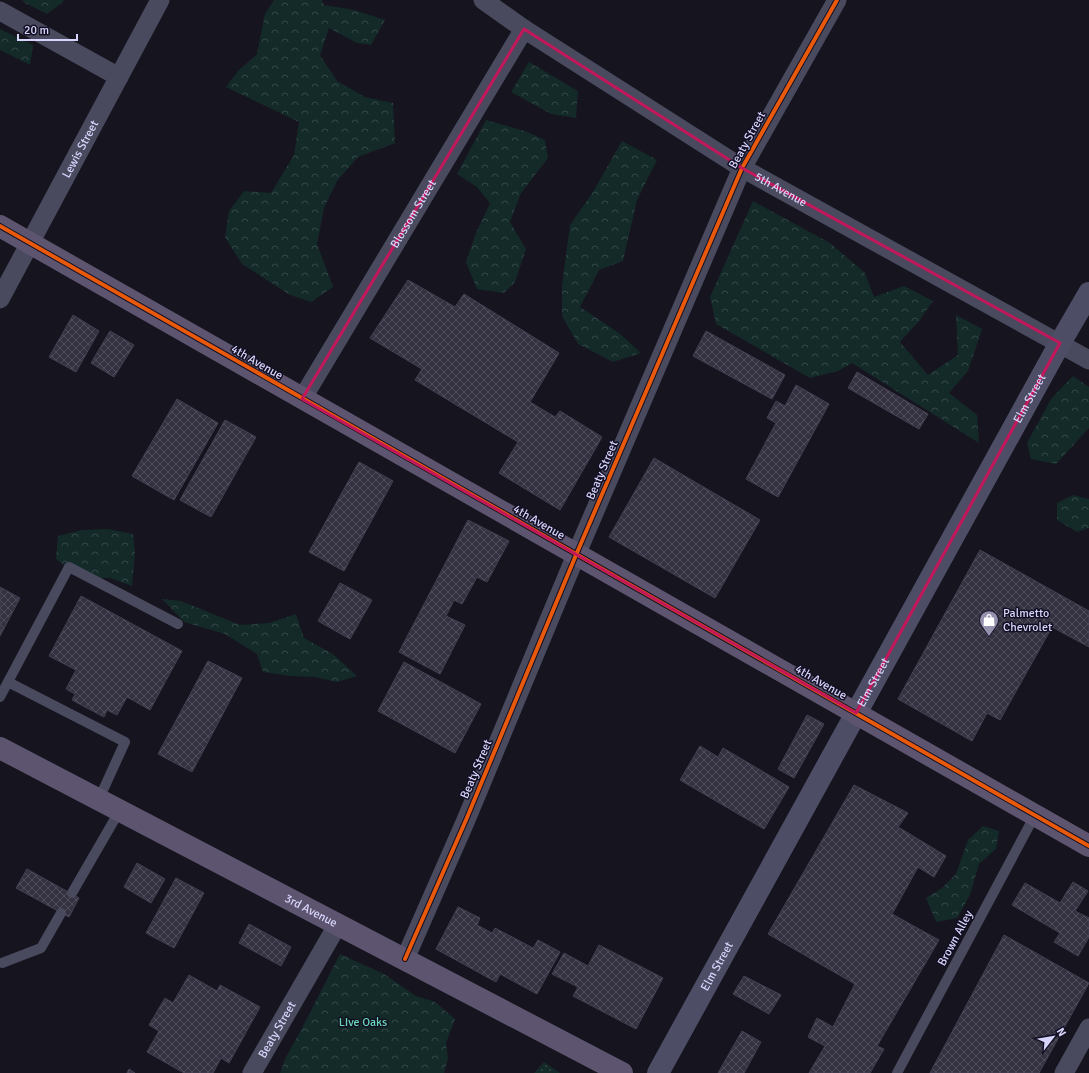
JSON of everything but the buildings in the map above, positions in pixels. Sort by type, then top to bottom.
[{"type":"main road","name":"4th Avenue","points":[[0,226],[1089,846]]},
{"type":"main road","name":"3rd Avenue","points":[[0,748],[405,958],[622,1073]]},
{"type":"street","name":"Lewis Street","points":[[0,299],[160,0]]},
{"type":"street","name":"5th Avenue","points":[[483,0],[524,29],[742,168],[1089,360]]},
{"type":"street","name":"Beaty Street","points":[[405,958],[466,820],[576,555],[742,168],[837,0]]},
{"type":"street","points":[[0,11],[118,77]]},
{"type":"street","name":"Blossom Street","points":[[302,399],[524,29]]},
{"type":"street","name":"Elm Street","points":[[658,1073],[1060,343],[1089,293]]},
{"type":"street","name":"Beaty Street","points":[[252,1073],[338,924]]},
{"type":"street","points":[[1064,1073],[1089,1028]]},
{"type":"lane","points":[[0,697],[69,567],[178,624]]},
{"type":"lane","points":[[8,682],[125,742],[99,799]]},
{"type":"lane","points":[[72,893],[120,810]]},
{"type":"lane","name":"Brown Alley","points":[[897,1073],[1036,815]]},
{"type":"lane","points":[[2,964],[41,948],[61,913]]},
{"type":"highlighted area","points":[[524,29],[742,168],[1060,343],[856,713],[302,399]]},
{"type":"green space","points":[[22,0],[64,0],[47,14]]},
{"type":"green space","points":[[274,0],[322,0],[324,5],[354,10],[385,20],[371,45],[357,43],[329,28],[320,55],[337,81],[365,97],[393,103],[395,143],[358,157],[337,181],[324,208],[317,244],[333,287],[311,302],[290,295],[242,264],[225,237],[229,211],[244,191],[271,193],[294,155],[299,122],[226,87],[238,71],[257,54],[265,14]]},
{"type":"green space","points":[[0,29],[33,45],[30,65],[0,50]]},
{"type":"green space","points":[[529,62],[578,91],[576,118],[551,114],[511,92]]},
{"type":"green space","points":[[486,120],[525,131],[545,140],[548,158],[521,193],[510,222],[526,249],[515,282],[504,293],[477,289],[466,262],[476,233],[490,203],[477,187],[457,174]]},
{"type":"green space","points":[[622,141],[657,160],[637,200],[623,261],[599,270],[580,307],[619,333],[641,353],[613,362],[578,344],[562,316],[562,286],[570,225],[593,192]]},
{"type":"green space","points":[[753,201],[830,243],[865,273],[874,297],[904,286],[933,301],[919,321],[900,342],[928,375],[958,355],[956,315],[982,329],[968,371],[949,393],[977,415],[979,443],[852,363],[838,371],[810,378],[716,324],[710,297]]},
{"type":"green space","points":[[1073,376],[1089,387],[1089,428],[1056,464],[1031,459],[1027,443],[1051,399]]},
{"type":"green space","points":[[1073,495],[1089,499],[1089,528],[1077,532],[1057,520],[1057,503]]},
{"type":"green space","points":[[108,529],[133,534],[135,552],[132,586],[110,578],[81,578],[56,559],[58,536],[82,530]]},
{"type":"green space","points":[[162,599],[181,601],[240,625],[269,623],[296,614],[304,638],[333,654],[357,676],[337,682],[315,677],[289,676],[263,672],[257,654],[225,634],[184,622]]},
{"type":"green space","points":[[983,826],[999,831],[996,849],[979,864],[970,895],[957,918],[936,922],[926,898],[942,888],[956,874],[968,840]]},
{"type":"green space","name":"LIve Oaks","points":[[340,954],[384,974],[416,996],[435,1002],[455,1019],[446,1043],[448,1059],[444,1073],[280,1073],[286,1057]]},
{"type":"green space","points":[[544,1062],[560,1073],[534,1073]]},
{"type":"cycle path","points":[[405,959],[466,820],[576,555],[742,168],[837,0]]},
{"type":"cycle path","points":[[0,226],[1089,846]]},
{"type":"place","name":"Palmetto Chevrolet","points":[[989,637]]}]
